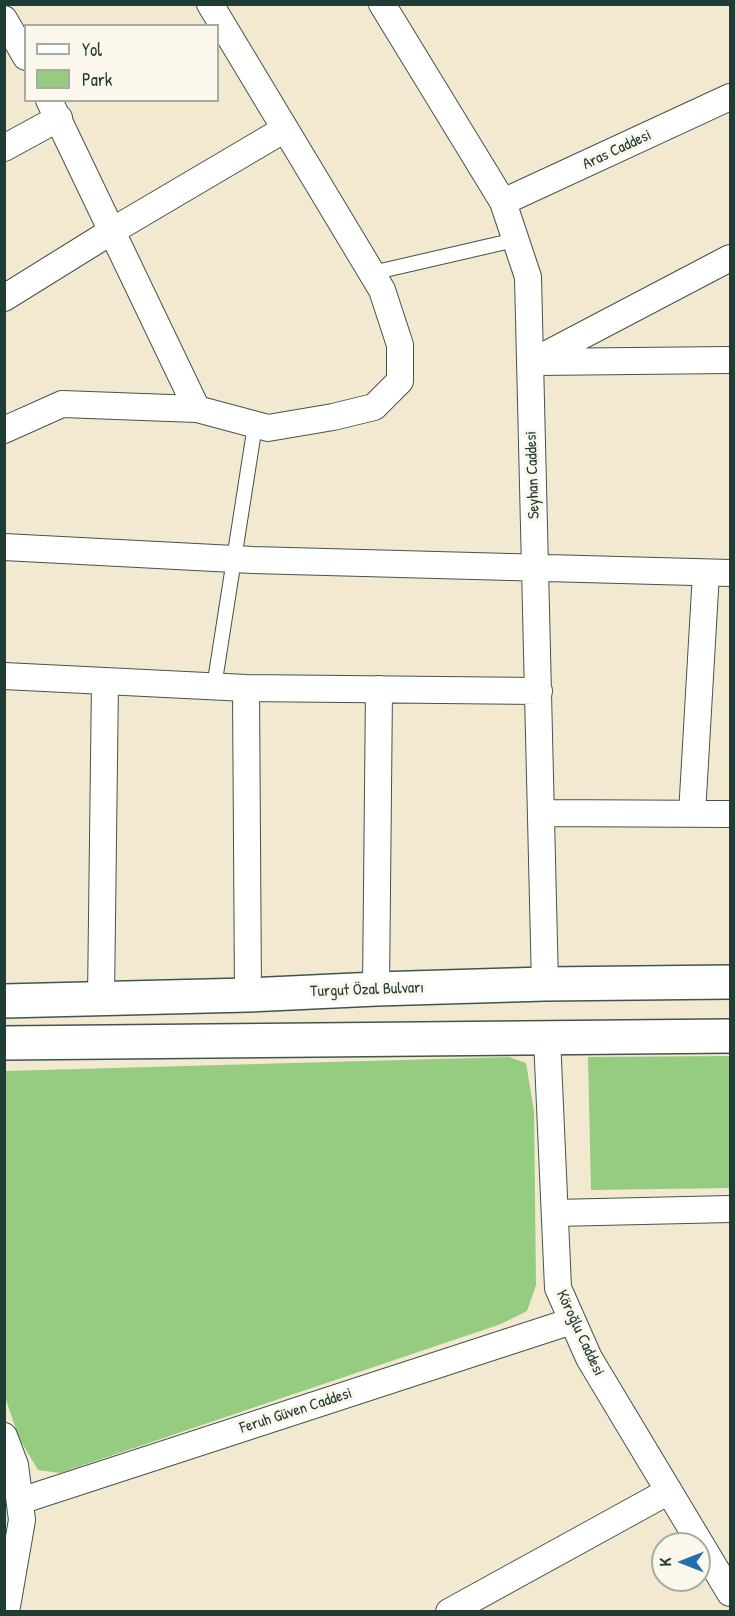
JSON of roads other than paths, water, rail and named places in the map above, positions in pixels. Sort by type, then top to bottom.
[{"type":"street","points":[[4,430],[62,404],[197,409],[268,428],[333,417],[374,407],[400,381],[400,345],[382,290],[210,4]]},
{"type":"street","name":"Seyhan Caddesi","points":[[382,4],[503,202],[528,277],[545,984]]},
{"type":"street","points":[[4,19],[24,54]]},
{"type":"street","name":"Aras Caddesi","points":[[503,202],[730,97]]},
{"type":"street","points":[[4,148],[54,109],[197,409]]},
{"type":"street","points":[[4,298],[285,129]]},
{"type":"street","points":[[530,363],[730,258]]},
{"type":"street","points":[[530,363],[730,360]]},
{"type":"street","points":[[4,547],[234,558],[718,573],[692,814]]},
{"type":"street","points":[[4,676],[246,688],[539,691]]},
{"type":"street","points":[[101,998],[105,681]]},
{"type":"street","points":[[246,688],[248,995]]},
{"type":"street","points":[[376,989],[379,689]]},
{"type":"street","points":[[542,813],[730,814]]},
{"type":"street","name":"Turgut Özal Bulvarı","points":[[4,1001],[545,984],[730,981]]},
{"type":"street","points":[[4,1043],[730,1036]]},
{"type":"street","name":"Köroğlu Caddesi","points":[[547,1038],[558,1288],[589,1358],[730,1593]]},
{"type":"street","points":[[555,1213],[730,1209]]},
{"type":"street","name":"Feruh Güven Caddesi","points":[[20,1501],[572,1321]]},
{"type":"street","points":[[4,1436],[10,1470],[20,1501],[22,1520],[6,1611]]},
{"type":"street","points":[[449,1611],[669,1491]]},
{"type":"lane","points":[[372,273],[515,240]]},
{"type":"lane","points":[[214,687],[255,425]]}]
